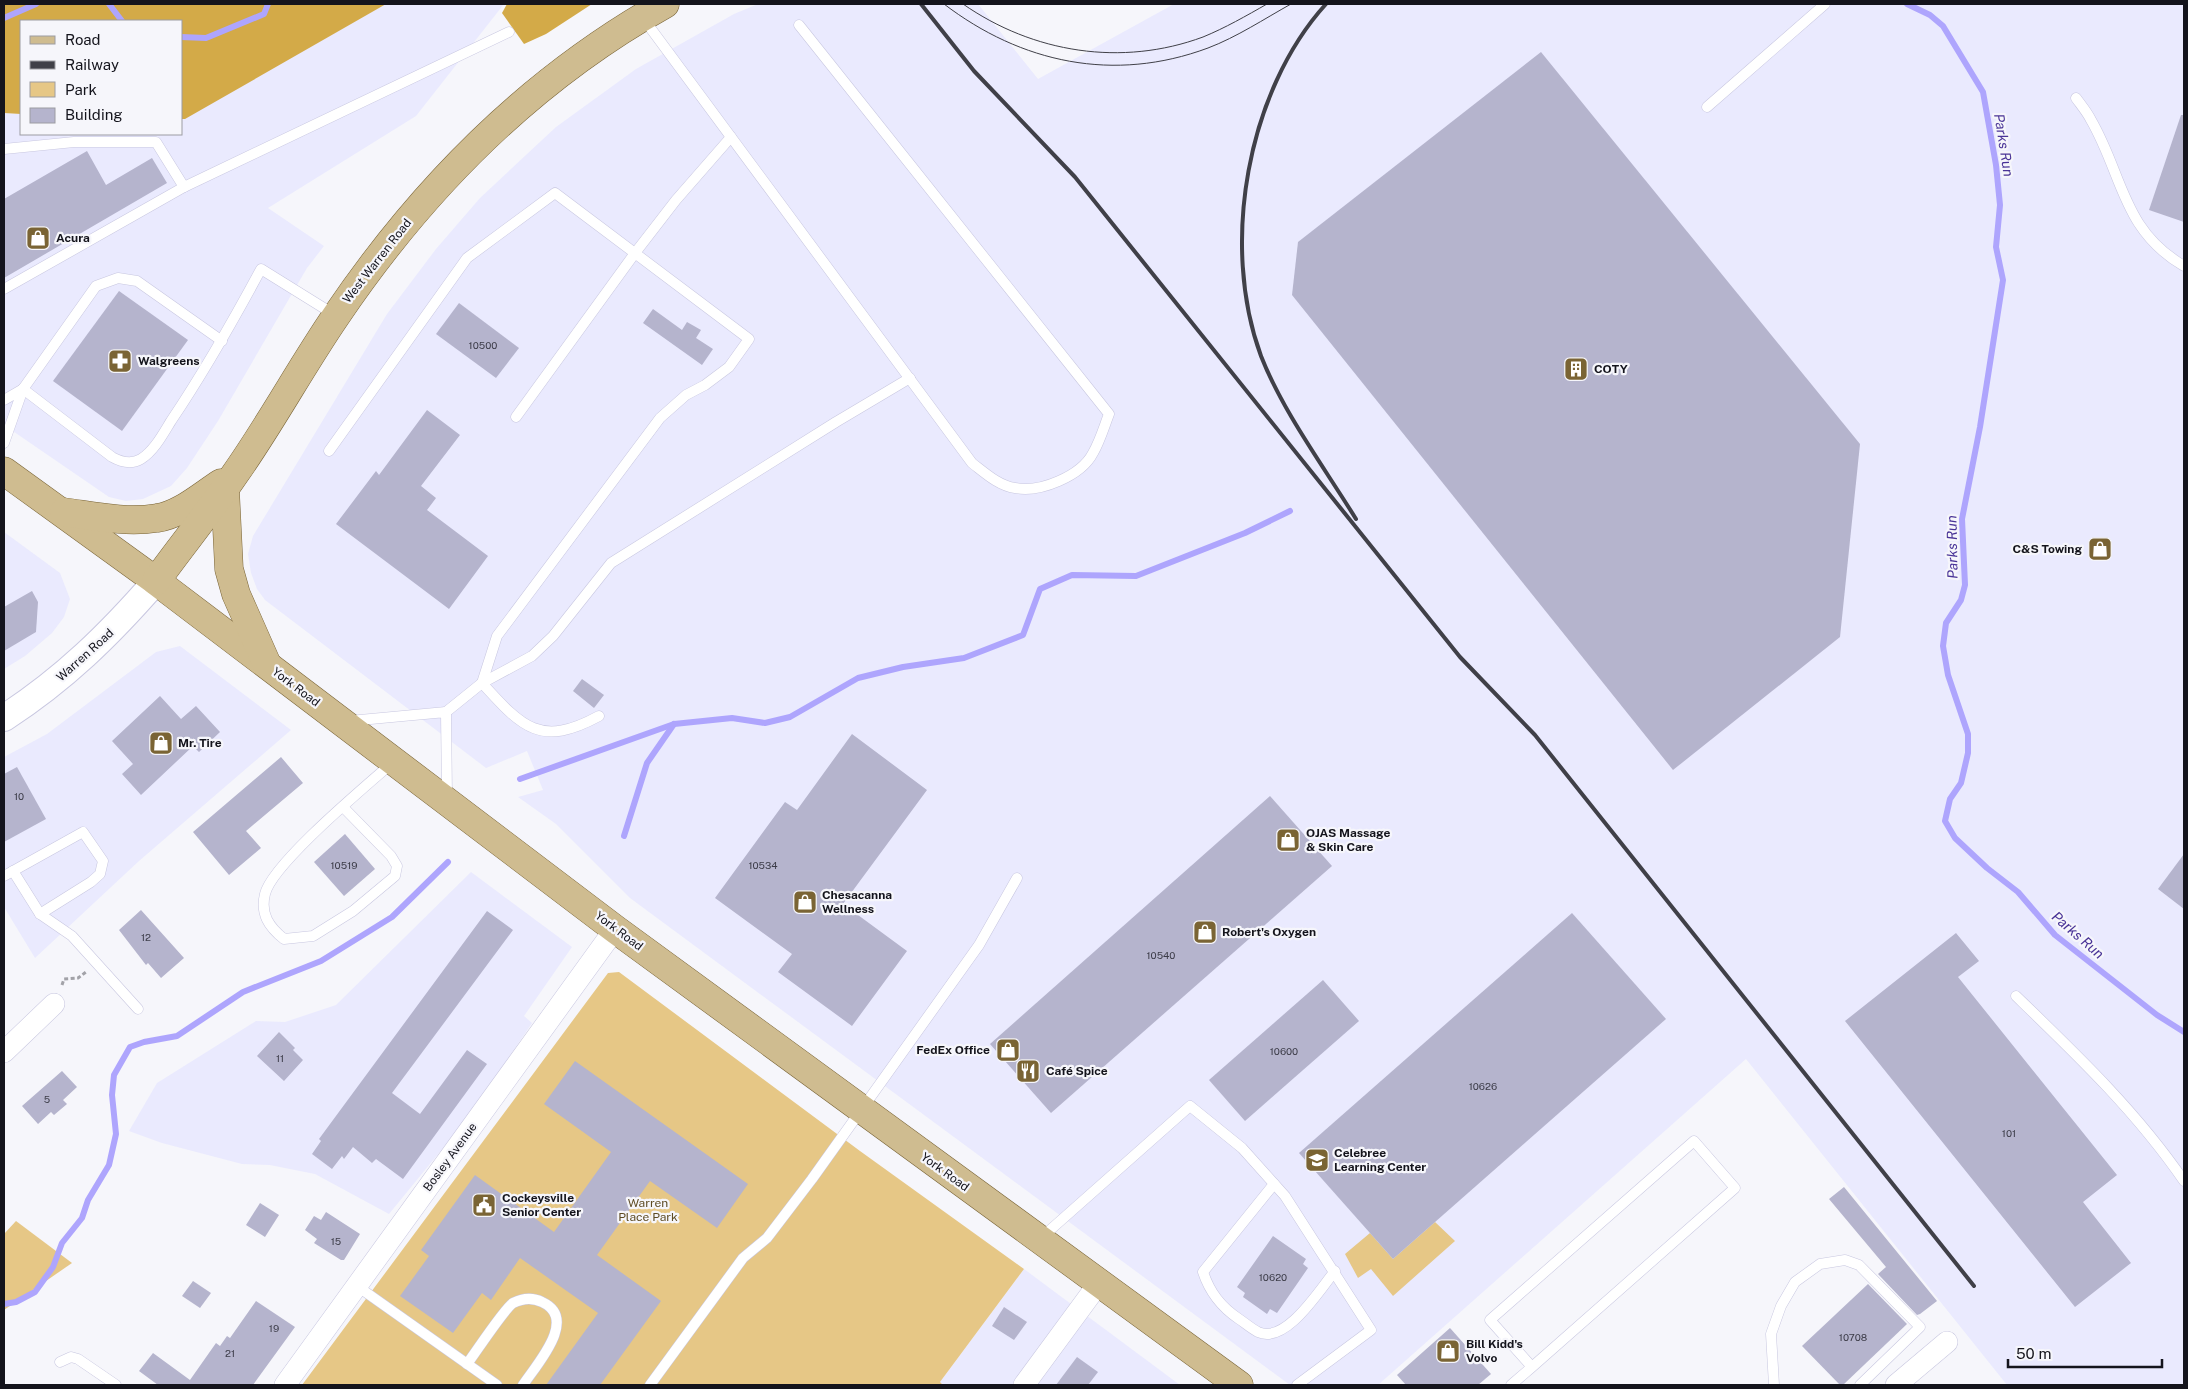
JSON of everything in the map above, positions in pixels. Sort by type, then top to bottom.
[{"type":"main road","name":"West Warren Road","points":[[156,581],[230,480],[336,315],[405,224],[477,144],[551,79],[642,17],[665,4]]},
{"type":"main road","name":"York Road","points":[[4,471],[267,664],[615,929],[861,1111],[1239,1385]]},
{"type":"main road","points":[[60,512],[123,520],[158,518],[181,508],[230,480]]},
{"type":"main road","points":[[230,480],[229,569],[236,594],[267,664]]},
{"type":"street","name":"Warren Road","points":[[4,718],[58,680],[86,656],[117,626],[156,581]]},
{"type":"street","name":"Bosley Avenue","points":[[286,1385],[615,929]]},
{"type":"street","points":[[4,1052],[54,1004]]},
{"type":"street","points":[[1024,1385],[1099,1282]]},
{"type":"street","points":[[1896,1385],[1946,1342]]},
{"type":"lane","points":[[1707,107],[1825,4]]},
{"type":"lane","points":[[642,17],[972,463],[990,478],[1016,489],[1041,486],[1066,478],[1081,468],[1093,454],[1109,414],[799,24]]},
{"type":"lane","points":[[4,289],[184,187],[509,32]]},
{"type":"lane","points":[[2076,98],[2092,120],[2133,215],[2166,255],[2184,266]]},
{"type":"lane","points":[[516,417],[635,253],[676,200],[731,137]]},
{"type":"lane","points":[[4,149],[74,142],[156,142],[184,187]]},
{"type":"lane","points":[[328,451],[467,258],[556,193],[750,339],[729,367],[705,385],[686,395],[660,418],[497,636],[482,683]]},
{"type":"lane","points":[[24,390],[112,457],[120,461],[132,463],[141,459],[152,449],[192,390],[222,341],[261,269],[336,315]]},
{"type":"lane","points":[[4,444],[24,390],[96,286],[118,278],[137,281],[222,341]]},
{"type":"lane","points":[[343,722],[446,712],[482,683],[532,656],[546,643],[611,563],[828,426],[910,378]]},
{"type":"lane","points":[[4,400],[24,390]]},
{"type":"lane","points":[[482,683],[514,719],[532,728],[546,731],[563,730],[584,724],[600,716]]},
{"type":"lane","points":[[446,712],[447,801]]},
{"type":"lane","points":[[343,807],[391,856],[397,866],[395,876],[352,911],[313,936],[284,939],[270,928],[263,905],[265,892],[284,863],[343,807],[395,761]]},
{"type":"lane","points":[[40,914],[91,882],[100,874],[103,861],[83,832],[8,874],[40,914],[72,936],[138,1009]]},
{"type":"lane","points":[[650,1385],[743,1258],[767,1238],[861,1111],[979,945],[1017,878]]},
{"type":"lane","points":[[2016,996],[2098,1075],[2159,1144],[2184,1181]]},
{"type":"lane","points":[[1039,1240],[1190,1106],[1242,1148],[1300,1216],[1371,1330],[1297,1385]]},
{"type":"lane","points":[[1511,1385],[1532,1367],[1734,1188],[1694,1141],[1490,1320],[1532,1367]]},
{"type":"lane","points":[[1274,1184],[1203,1272],[1208,1287],[1217,1301],[1229,1312],[1260,1333],[1272,1334],[1295,1321],[1335,1272]]},
{"type":"lane","points":[[1774,1385],[1771,1334],[1781,1306],[1795,1282],[1820,1264],[1845,1260],[1859,1265],[1920,1327],[1860,1385]]},
{"type":"lane","points":[[356,1286],[497,1385]]},
{"type":"lane","points":[[467,1364],[512,1304],[524,1298],[535,1299],[546,1304],[554,1312],[557,1324],[555,1337],[523,1385]]},
{"type":"lane","points":[[60,1362],[71,1357],[78,1359],[116,1385]]},
{"type":"path","points":[[54,1004],[64,979],[78,978],[97,964]]},
{"type":"shaded area","points":[[4,4],[386,4],[185,119],[182,119],[182,20],[20,20],[20,114],[4,113]]},
{"type":"shaded area","points":[[386,4],[504,4],[416,116],[268,208],[324,246],[307,268],[218,421],[187,468],[171,486],[143,499],[126,501],[109,497],[4,425],[4,113],[20,114],[20,135],[182,135],[182,118]]},
{"type":"shaded area","points":[[507,4],[592,4],[546,34],[524,44],[502,13]]},
{"type":"shaded area","points":[[758,4],[978,4],[1038,79],[1174,4],[2184,4],[2184,1385],[2007,1385],[1746,1059],[1378,1385],[1290,1385],[630,898],[556,824],[518,797],[543,790],[527,751],[486,768],[265,600],[257,589],[251,573],[248,554],[253,536],[387,314],[436,249],[480,198],[556,127],[636,69],[734,14]]},
{"type":"shaded area","points":[[4,532],[60,573],[70,599],[64,617],[52,633],[25,656],[4,669]]},
{"type":"shaded area","points":[[180,646],[291,730],[139,861],[35,958],[4,907],[4,757],[47,734],[156,652]]},
{"type":"shaded area","points":[[471,872],[572,947],[524,1016],[532,1023],[470,1115],[389,1214],[315,1174],[270,1165],[242,1164],[162,1143],[129,1131],[157,1083],[256,1021],[285,1022],[336,1005]]},
{"type":"shaded area","points":[[1024,1269],[1180,1385],[943,1385],[940,1382]]},
{"type":"green space","name":"Warren Place Park","points":[[619,972],[860,1151],[1024,1269],[940,1382],[943,1385],[302,1385],[608,973]]},
{"type":"green space","points":[[16,1221],[72,1263],[4,1310],[4,1234]]},
{"type":"green space","points":[[1435,1222],[1455,1241],[1393,1296],[1371,1269],[1358,1278],[1345,1254],[1370,1233],[1393,1259]]},
{"type":"building","name":"COTY","points":[[1541,52],[1860,444],[1840,637],[1673,770],[1292,295],[1298,242]]},
{"type":"building","points":[[2181,115],[2184,115],[2184,222],[2149,210]]},
{"type":"building","name":"Acura","points":[[87,151],[106,185],[152,158],[167,183],[4,278],[4,199]]},
{"type":"building","name":"Walgreens","points":[[119,291],[188,340],[122,431],[53,381]]},
{"type":"building","points":[[459,303],[519,348],[496,378],[436,334]]},
{"type":"building","points":[[653,309],[682,330],[687,322],[701,330],[696,338],[713,349],[702,365],[643,323]]},
{"type":"building","points":[[427,410],[460,435],[421,486],[436,498],[427,510],[488,556],[449,609],[336,524],[376,471],[379,475]]},
{"type":"building","points":[[32,591],[38,602],[36,632],[4,651],[4,607]]},
{"type":"building","points":[[582,679],[604,695],[594,708],[573,691]]},
{"type":"building","name":"Mr. Tire","points":[[160,696],[181,719],[196,706],[220,732],[199,752],[193,746],[141,795],[122,774],[133,764],[112,741]]},
{"type":"building","points":[[852,734],[927,790],[843,904],[907,951],[852,1026],[778,972],[792,954],[715,898],[785,802],[797,810]]},
{"type":"building","points":[[281,757],[303,783],[246,831],[261,848],[229,875],[193,832]]},
{"type":"building","points":[[17,767],[46,819],[4,842],[4,774]]},
{"type":"building","points":[[1270,796],[1332,866],[1051,1113],[990,1044]]},
{"type":"building","points":[[345,834],[375,869],[344,896],[314,862]]},
{"type":"building","points":[[2184,854],[2184,909],[2158,889]]},
{"type":"building","points":[[141,910],[184,958],[161,978],[148,963],[146,965],[119,930]]},
{"type":"building","points":[[487,911],[513,930],[392,1093],[420,1114],[467,1050],[487,1064],[403,1179],[376,1159],[372,1163],[353,1147],[344,1159],[342,1156],[332,1169],[312,1154],[321,1141],[319,1139]]},
{"type":"building","points":[[1572,913],[1666,1019],[1393,1259],[1299,1153]]},
{"type":"building","points":[[1956,933],[1979,961],[1958,977],[2117,1175],[2083,1202],[2131,1263],[2075,1307],[1845,1021]]},
{"type":"building","points":[[1323,980],[1359,1021],[1245,1121],[1209,1080]]},
{"type":"building","points":[[279,1032],[295,1048],[293,1050],[303,1060],[284,1081],[257,1056]]},
{"type":"building","name":"Cockeysville Senior Center","points":[[575,1061],[748,1184],[717,1228],[650,1181],[597,1255],[661,1301],[600,1385],[546,1385],[598,1313],[520,1258],[491,1300],[482,1293],[453,1333],[400,1296],[429,1256],[421,1250],[475,1175],[554,1232],[611,1152],[544,1104]]},
{"type":"building","points":[[62,1071],[77,1087],[63,1100],[67,1104],[54,1115],[51,1112],[38,1124],[22,1106]]},
{"type":"building","points":[[1844,1187],[1937,1301],[1920,1314],[1917,1315],[1878,1274],[1886,1267],[1829,1199]]},
{"type":"building","points":[[260,1203],[279,1215],[265,1237],[246,1225]]},
{"type":"building","points":[[326,1212],[360,1234],[344,1260],[314,1243],[317,1239],[305,1230],[314,1216],[321,1220]]},
{"type":"building","points":[[1273,1236],[1306,1259],[1303,1264],[1308,1268],[1277,1313],[1270,1309],[1267,1314],[1243,1297],[1245,1293],[1237,1287]]},
{"type":"building","points":[[193,1281],[211,1293],[200,1308],[182,1296]]},
{"type":"building","points":[[1868,1284],[1907,1324],[1843,1385],[1840,1385],[1802,1346]]},
{"type":"building","points":[[256,1301],[295,1327],[253,1385],[158,1385],[139,1371],[153,1353],[190,1380],[216,1343],[220,1346],[227,1336],[230,1338]]},
{"type":"building","points":[[1004,1307],[1027,1322],[1014,1340],[992,1326]]},
{"type":"building","name":"Bill Kidd's Volvo","points":[[1450,1328],[1491,1374],[1478,1385],[1406,1385],[1397,1375]]},
{"type":"building","points":[[1077,1357],[1098,1372],[1088,1385],[1056,1385]]},
{"type":"waterway","name":"Parks Run","points":[[4,18],[36,4]]},
{"type":"waterway","name":"Parks Run","points":[[109,4],[121,20]]},
{"type":"waterway","name":"Parks Run","points":[[182,37],[206,38],[264,14],[268,4]]},
{"type":"waterway","name":"Parks Run","points":[[1907,4],[1930,15],[1943,26],[1983,92],[1996,165],[2000,205],[1996,247],[2003,280],[1980,427],[1962,519],[1965,585],[1961,600],[1946,623],[1943,646],[1948,675],[1968,734],[1968,753],[1961,783],[1950,799],[1945,821],[1955,838],[1987,868],[2018,892],[2055,935],[2157,1015],[2184,1032]]},
{"type":"waterway","points":[[520,779],[674,724],[732,718],[765,723],[790,717],[858,678],[903,667],[964,658],[1023,635],[1040,589],[1072,575],[1136,576],[1245,533],[1290,511]]},
{"type":"waterway","points":[[624,836],[647,763],[674,724]]},
{"type":"waterway","points":[[4,1304],[16,1302],[35,1292],[53,1267],[62,1243],[82,1218],[88,1200],[109,1165],[116,1134],[112,1095],[114,1075],[130,1047],[144,1042],[177,1036],[243,992],[321,961],[392,917],[448,862]]},
{"type":"tram line","points":[[944,4],[974,24],[1005,41],[1037,53],[1070,61],[1103,65],[1138,64],[1173,59],[1208,48],[1240,33],[1291,4]]},
{"type":"tram line","points":[[963,4],[990,21],[1048,44],[1110,53],[1172,46],[1203,37],[1267,4]]},
{"type":"railway","points":[[921,4],[974,71],[1075,177],[1460,657],[1535,735],[1974,1286]]},
{"type":"railway","points":[[1326,4],[1299,40],[1277,80],[1260,124],[1248,171],[1243,219],[1243,266],[1249,313],[1261,356],[1270,377],[1292,418],[1356,519]]},
{"type":"place","name":"Acura","points":[[38,238]]},
{"type":"place","name":"Walgreens","points":[[120,361]]},
{"type":"place","name":"COTY","points":[[1576,369]]},
{"type":"place","name":"C&S Towing","points":[[2100,549]]},
{"type":"place","name":"Mr. Tire","points":[[161,743]]},
{"type":"place","name":"OJAS Massage & Skin Care","points":[[1288,840]]},
{"type":"place","name":"Chesacanna Wellness","points":[[805,902]]},
{"type":"place","name":"Robert's Oxygen","points":[[1205,932]]},
{"type":"place","name":"FedEx Office","points":[[1008,1050]]},
{"type":"place","name":"Café Spice","points":[[1028,1071]]},
{"type":"place","name":"Celebree Learning Center","points":[[1317,1160]]},
{"type":"place","name":"Cockeysville Senior Center","points":[[484,1205]]},
{"type":"place","name":"Bill Kidd's Volvo","points":[[1448,1351]]}]
